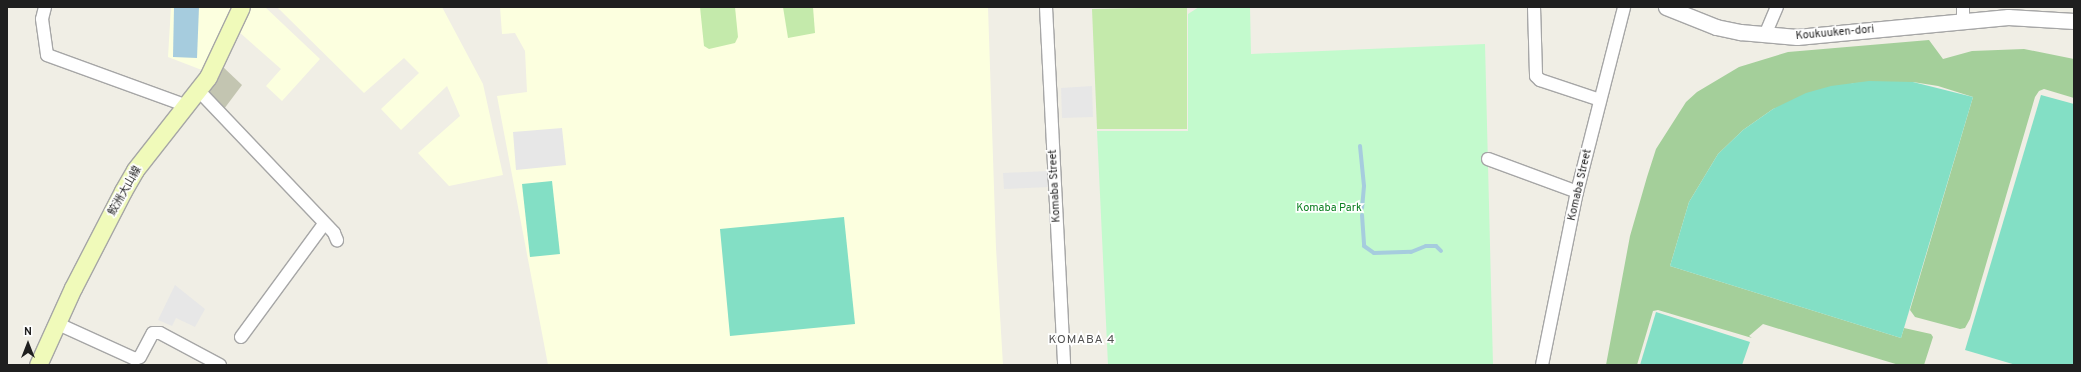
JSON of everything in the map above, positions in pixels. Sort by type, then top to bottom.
[{"type":"main road","name":"鮫洲大山線","points":[[38,365],[56,323],[135,170],[199,91],[208,77],[241,7]]},
{"type":"street","points":[[45,7],[42,19],[47,55],[187,106]]},
{"type":"street","name":"Komaba Street","points":[[1046,7],[1064,365]]},
{"type":"street","points":[[1534,7],[1536,76],[1540,80],[1600,100]]},
{"type":"street","name":"Komaba Street","points":[[1542,365],[1577,192],[1624,7]]},
{"type":"street","name":"Koukuuken-dori","points":[[1666,7],[1716,27],[1765,35],[1797,37],[1963,14],[2074,21]]},
{"type":"street","points":[[1765,35],[1777,7]]},
{"type":"street","points":[[199,91],[334,233],[337,240]]},
{"type":"street","points":[[1488,159],[1577,192]]},
{"type":"street","points":[[241,337],[324,224]]},
{"type":"street","points":[[56,323],[135,359],[140,357],[153,333],[160,333],[220,365]]},
{"type":"shaded area","points":[[171,7],[235,7],[207,72],[168,57]]},
{"type":"shaded area","points":[[249,7],[265,7],[320,59],[282,101],[266,86],[281,69],[238,31]]},
{"type":"shaded area","points":[[277,7],[442,7],[483,84],[503,175],[449,186],[418,153],[460,116],[447,86],[401,130],[381,109],[419,73],[404,58],[364,93]]},
{"type":"shaded area","points":[[500,7],[988,7],[996,248],[1003,365],[548,365],[497,96],[527,92],[525,51],[515,33],[502,34]]},
{"type":"shaded area","points":[[222,66],[242,85],[224,109],[207,92]]},
{"type":"shaded area","points":[[1092,86],[1093,117],[1062,118],[1061,88]]},
{"type":"shaded area","points":[[562,128],[566,165],[516,170],[513,132]]},
{"type":"shaded area","points":[[1048,171],[1049,187],[1004,189],[1003,173]]},
{"type":"shaded area","points":[[175,285],[205,309],[195,327],[176,318],[172,326],[158,320]]},
{"type":"green space","points":[[700,7],[735,7],[738,37],[735,43],[709,49],[704,46]]},
{"type":"green space","points":[[783,7],[813,7],[815,33],[788,38]]},
{"type":"green space","points":[[1187,7],[1187,129],[1097,129],[1092,9]]},
{"type":"green space","name":"Komaba Park","points":[[1199,7],[1250,7],[1251,54],[1485,44],[1493,365],[1108,365],[1097,131],[1188,131],[1188,14]]},
{"type":"green space","points":[[1929,40],[1943,59],[1972,51],[2024,49],[2074,59],[2074,98],[2044,89],[2039,91],[2035,97],[1970,319],[1965,328],[1960,329],[1915,317],[1910,310],[1973,97],[1938,86],[1913,82],[1854,83],[1773,109],[1743,130],[1718,154],[1689,202],[1670,266],[1901,338],[1904,328],[1931,334],[1933,337],[1924,365],[1899,365],[1763,324],[1749,336],[1752,338],[1658,310],[1653,311],[1637,365],[1606,365],[1630,236],[1647,177],[1656,149],[1686,102],[1697,92],[1739,67],[1788,52]]},
{"type":"green space","points":[[1869,81],[1913,82],[1973,97],[1901,338],[1670,266],[1689,202],[1718,154],[1743,130],[1773,109],[1806,93],[1831,86]]},
{"type":"green space","points":[[2041,95],[2074,104],[2074,365],[2016,365],[1965,350]]},
{"type":"green space","points":[[552,181],[560,254],[530,257],[522,184]]},
{"type":"green space","points":[[844,217],[855,324],[730,336],[720,229]]},
{"type":"green space","points":[[1656,312],[1750,342],[1742,365],[1640,365]]},
{"type":"water","points":[[174,7],[199,7],[197,58],[173,57]]},
{"type":"waterway","points":[[1360,146],[1364,186],[1362,208]]},
{"type":"waterway","points":[[1362,215],[1364,246],[1374,253],[1411,252],[1426,246],[1436,246],[1441,251]]},
{"type":"district","name":"KOMABA 4","points":[[1082,341]]}]
